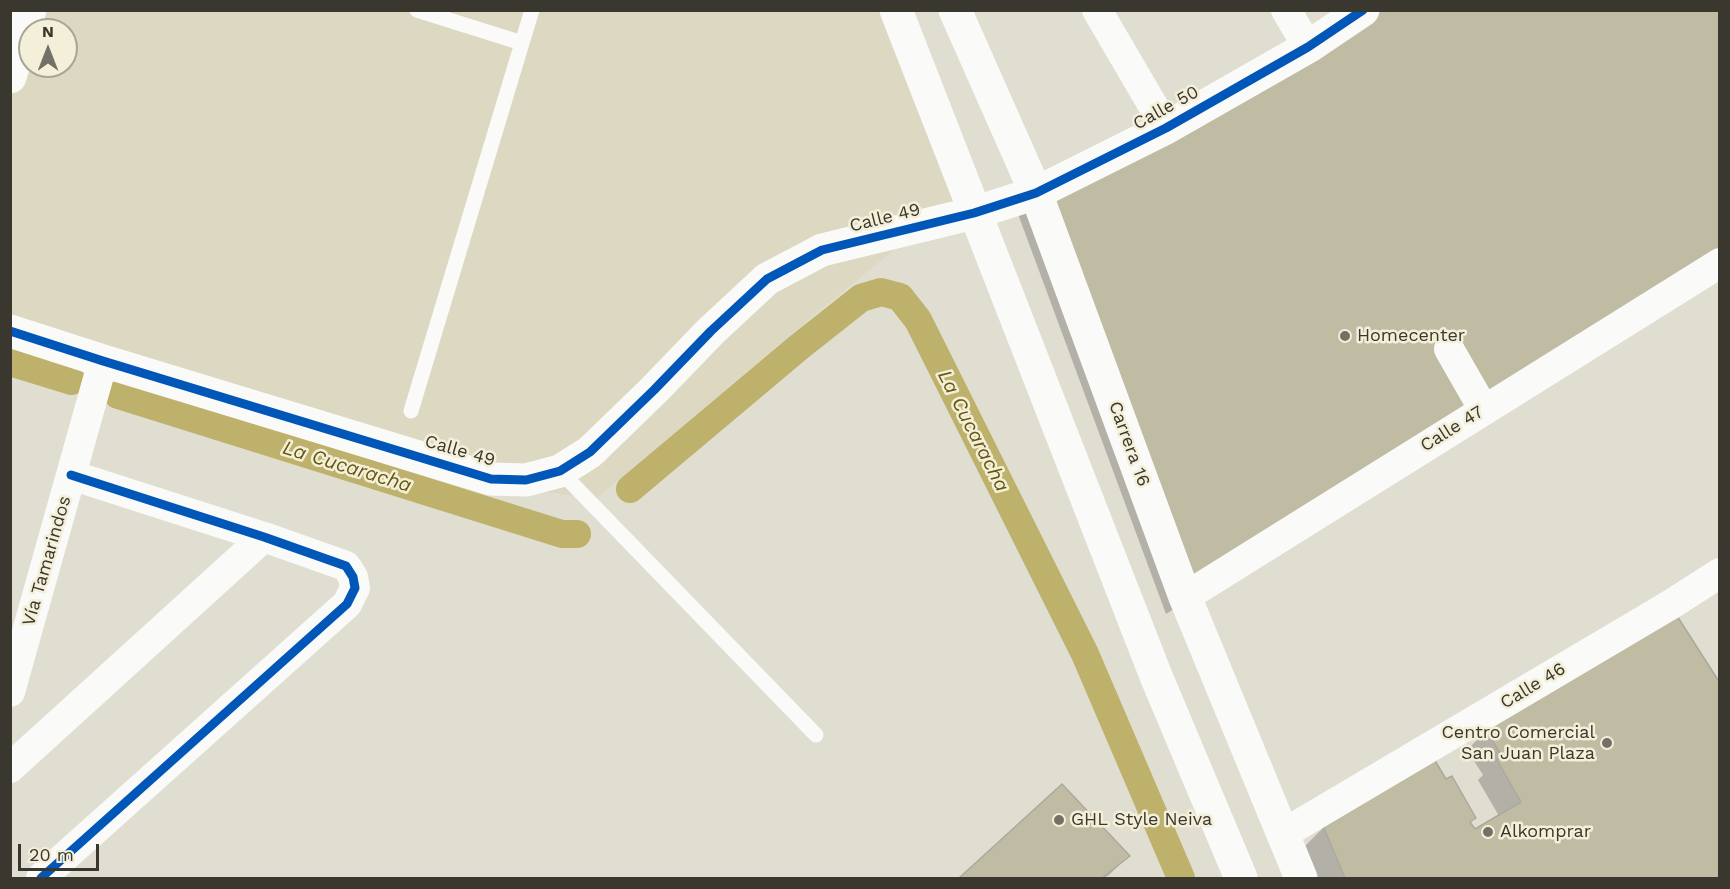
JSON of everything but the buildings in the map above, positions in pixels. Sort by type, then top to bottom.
[{"type":"main road","points":[[10,77],[30,10]]},
{"type":"main road","points":[[896,10],[1156,676],[1241,879]]},
{"type":"main road","name":"Carrera 16","points":[[955,10],[1036,193],[1185,597],[1301,879]]},
{"type":"main road","name":"Calle 50","points":[[974,213],[1036,193],[1166,128],[1308,47],[1363,10]]},
{"type":"main road","name":"Calle 49","points":[[10,331],[491,479],[526,480],[560,471],[590,452],[711,331],[767,279],[822,250],[974,213]]},
{"type":"street","points":[[1097,10],[1166,128]]},
{"type":"street","points":[[1286,10],[1308,47]]},
{"type":"street","name":"Calle 47","points":[[1185,597],[1719,262]]},
{"type":"street","points":[[1449,349],[1484,410]]},
{"type":"street","name":"Vía Tamarindos","points":[[10,692],[104,361]]},
{"type":"street","points":[[41,879],[347,604],[355,588],[353,577],[346,566],[71,475]]},
{"type":"street","points":[[10,768],[264,537]]},
{"type":"street","name":"Calle 46","points":[[1284,834],[1671,605],[1719,573]]},
{"type":"lane","points":[[417,10],[522,43]]},
{"type":"lane","points":[[411,411],[532,10]]},
{"type":"lane","points":[[560,471],[816,735]]},
{"type":"shaded area","points":[[37,11],[883,11],[955,200],[597,498],[471,484],[11,332],[11,94],[18,71],[18,78],[78,78],[78,18],[35,18]]},
{"type":"waterway","name":"La Cucaracha","points":[[630,489],[861,298],[881,292],[900,297],[918,320],[1085,654],[1181,878]]},
{"type":"waterway","name":"La Cucaracha","points":[[10,362],[72,381]]},
{"type":"waterway","name":"La Cucaracha","points":[[118,395],[562,534],[577,534]]},
{"type":"cycle path","points":[[10,331],[491,479],[526,480],[560,471],[590,452],[711,331],[767,279],[822,250],[974,213],[1036,193],[1166,128],[1308,47],[1363,10]]},
{"type":"cycle path","points":[[41,878],[347,604],[355,588],[353,577],[346,566],[71,475]]},
{"type":"place","name":"Homecenter","points":[[1345,336]]},
{"type":"place","name":"Centro Comercial San Juan Plaza","points":[[1607,743]]},
{"type":"place","name":"GHL Style Neiva","points":[[1059,820]]},
{"type":"place","name":"Alkomprar","points":[[1488,832]]}]
